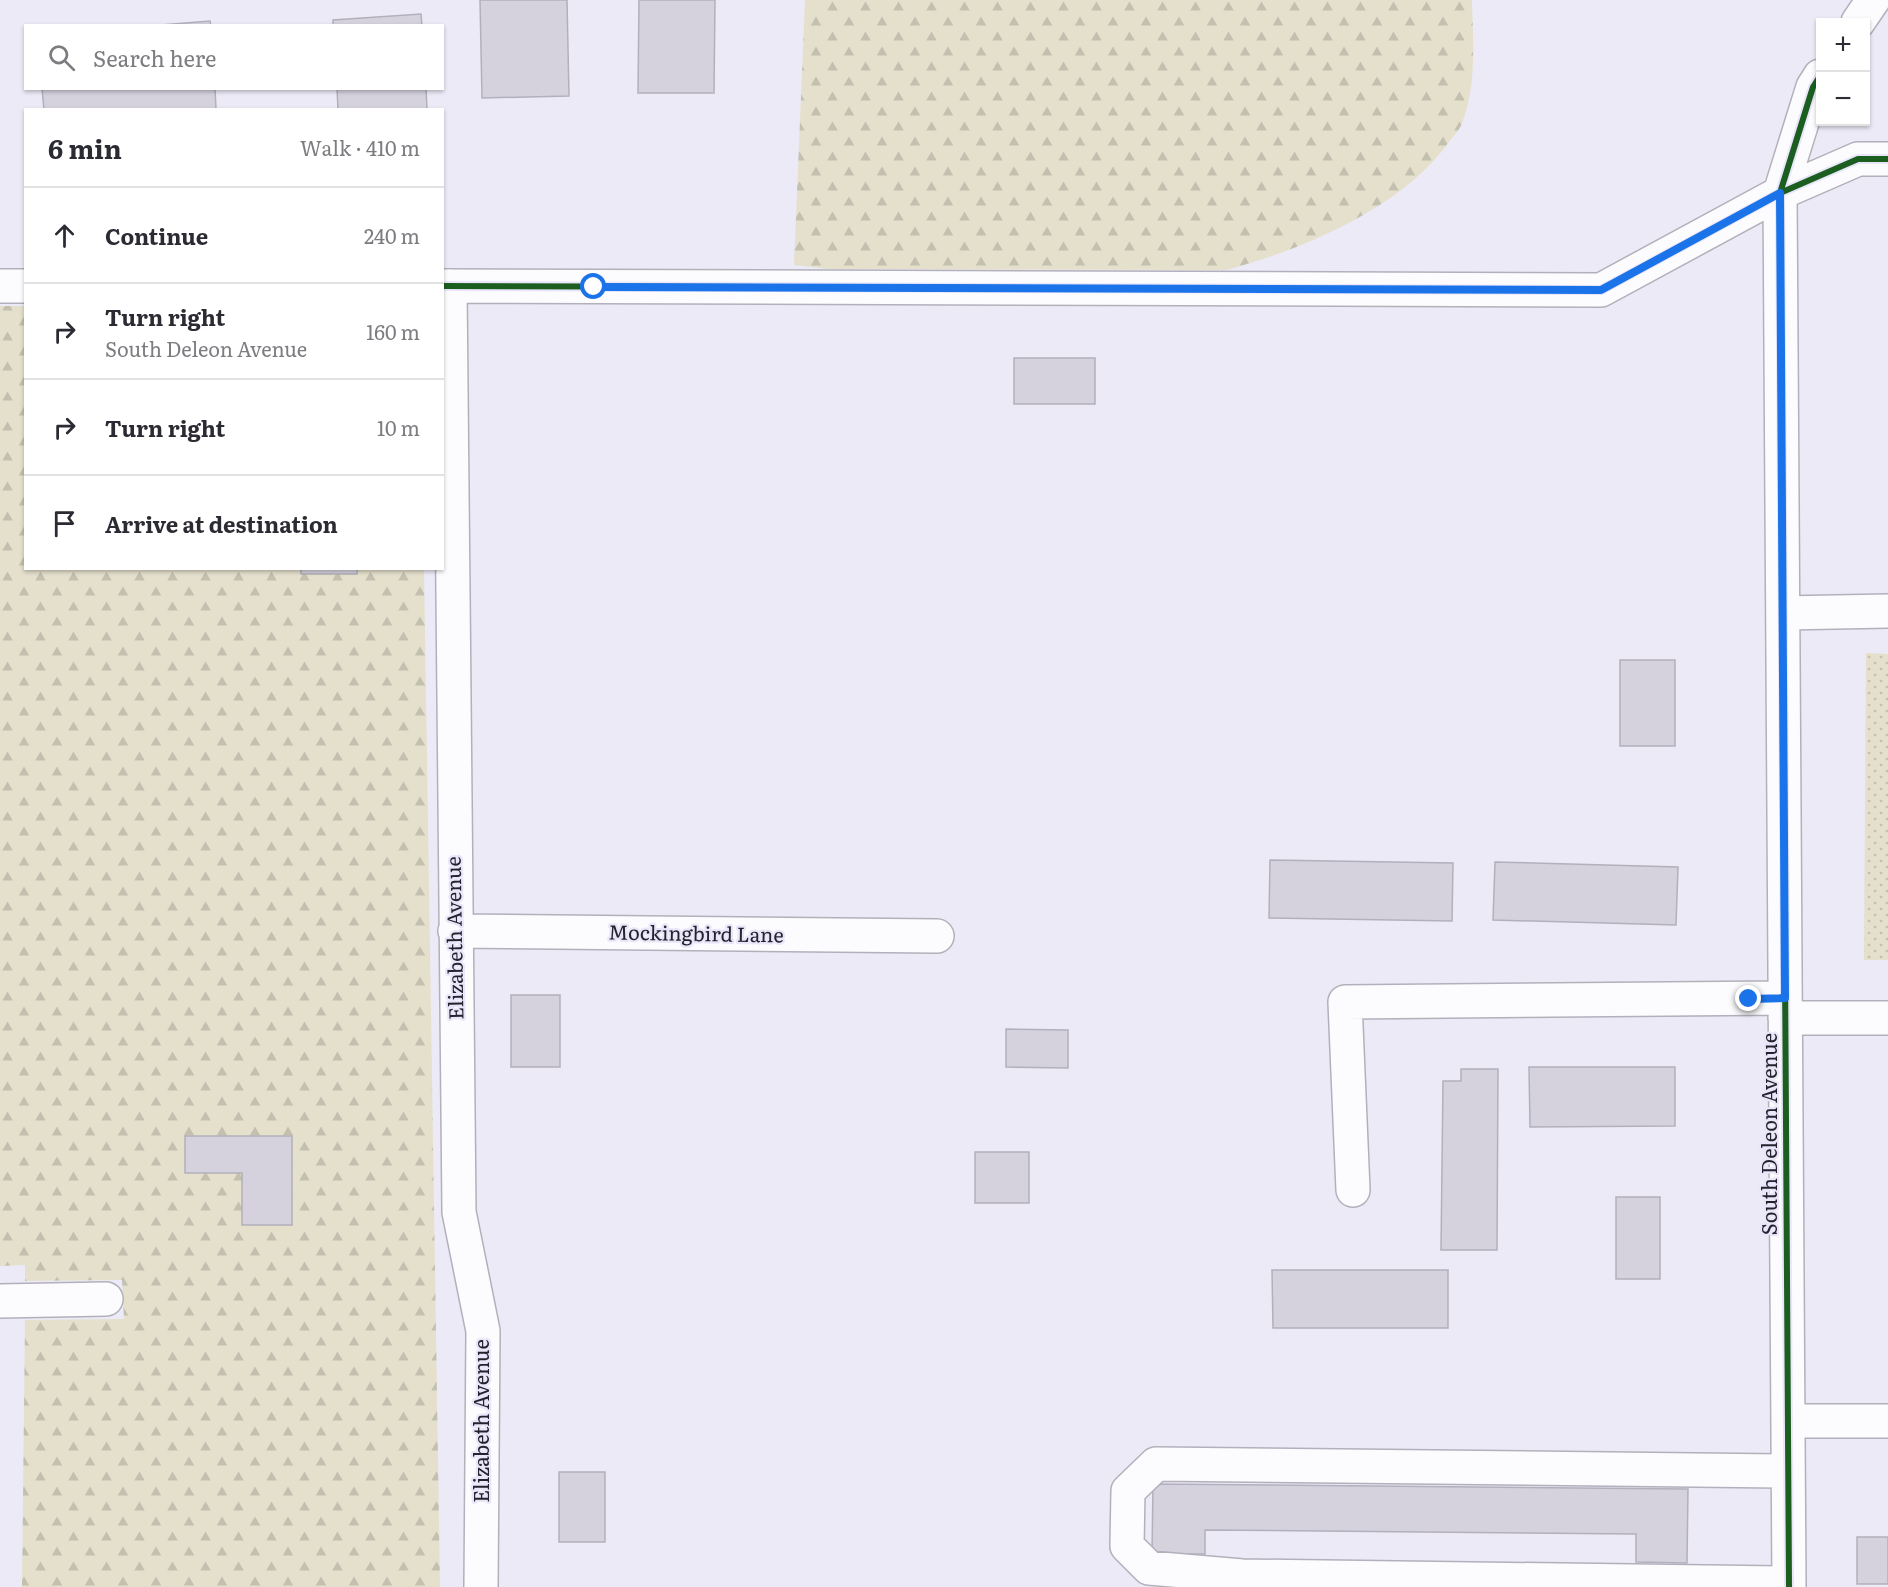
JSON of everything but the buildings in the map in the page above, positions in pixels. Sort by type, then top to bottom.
[{"type":"street","points":[[1861,18],[1873,0]]},
{"type":"street","name":"South Deleon Avenue","points":[[1789,1585],[1780,193],[1816,83]]},
{"type":"street","points":[[446,286],[1601,290],[1780,193],[1858,159],[1888,159]]},
{"type":"street","points":[[0,286],[24,286]]},
{"type":"street","name":"Elizabeth Avenue","points":[[446,286],[459,1212],[483,1331],[482,1587]]},
{"type":"street","points":[[1783,613],[1888,611]]},
{"type":"street","name":"Mockingbird Lane","points":[[455,931],[937,936]]},
{"type":"street","points":[[1353,1190],[1345,1002],[1785,1008],[1888,1018]]},
{"type":"street","points":[[0,1301],[106,1299]]},
{"type":"street","points":[[1788,1421],[1888,1420]]},
{"type":"street","points":[[1788,1471],[1156,1464],[1128,1491],[1126,1545],[1149,1568],[1242,1576],[1789,1585]]},
{"type":"green space","points":[[805,0],[1472,0],[1472,78],[1467,108],[1460,128],[1429,166],[1405,187],[1378,206],[1318,238],[1226,270],[828,269],[794,265]]},
{"type":"green space","points":[[0,306],[24,306],[24,570],[424,570],[440,1587],[22,1587],[25,1320],[124,1319],[122,1280],[25,1281],[25,1265],[0,1266]]},
{"type":"green space","points":[[1866,653],[1888,654],[1888,960],[1864,960]]},
{"type":"cycle path","points":[[1789,1587],[1780,193],[1816,82]]},
{"type":"cycle path","points":[[444,286],[1601,290],[1780,193],[1858,159],[1888,159]]},
{"type":"route","points":[[594,287],[1601,290],[1780,193],[1785,998],[1749,999]]}]
